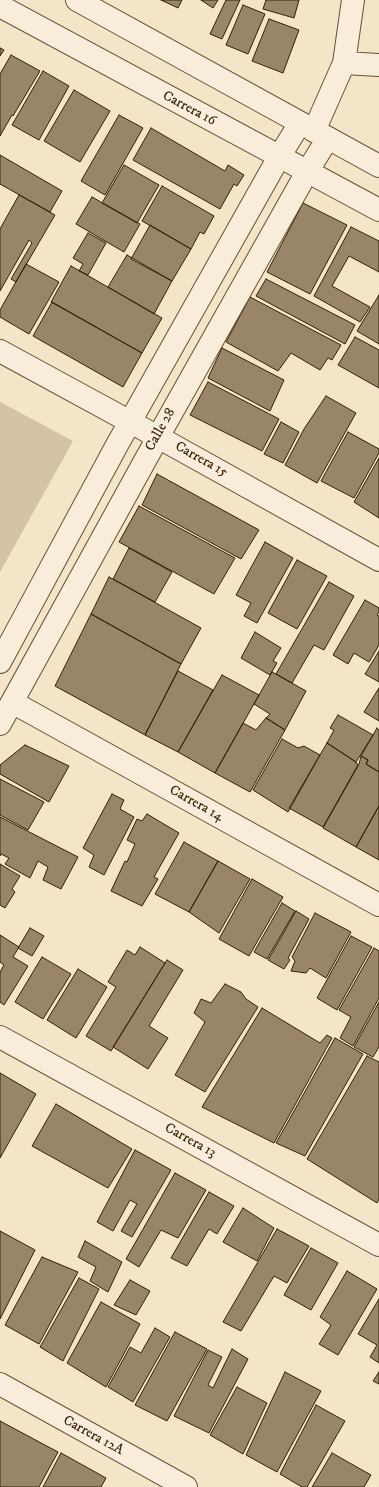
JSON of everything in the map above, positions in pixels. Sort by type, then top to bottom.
[{"type":"street","points":[[77,0],[379,166]]},
{"type":"street","points":[[0,662],[130,422],[279,157],[314,131],[344,62],[353,0]]},
{"type":"street","name":"Carrera 16","points":[[0,6],[379,210]]},
{"type":"street","points":[[344,62],[379,65]]},
{"type":"street","name":"Calle 28","points":[[0,724],[158,437],[307,172],[314,131]]},
{"type":"street","name":"Carrera 15","points":[[0,351],[379,560]]},
{"type":"street","name":"Carrera 14","points":[[12,702],[379,905]]},
{"type":"street","name":"Carrera 13","points":[[0,1037],[379,1245]]},
{"type":"street","name":"Carrera 12A","points":[[0,1384],[186,1487]]},
{"type":"shaded area","points":[[0,402],[73,441],[0,572]]},
{"type":"building","points":[[161,0],[182,0],[178,8]]},
{"type":"building","points":[[201,0],[218,0],[213,8]]},
{"type":"building","points":[[226,0],[240,0],[222,39],[210,34]]},
{"type":"building","points":[[266,0],[299,0],[294,18],[263,9]]},
{"type":"building","points":[[243,5],[265,14],[248,54],[226,45]]},
{"type":"building","points":[[269,19],[299,30],[283,73],[252,61]]},
{"type":"building","points":[[0,48],[4,50],[0,56]]},
{"type":"building","points":[[11,55],[40,71],[0,136],[0,74]]},
{"type":"building","points":[[43,71],[69,86],[39,140],[12,125]]},
{"type":"building","points":[[74,90],[110,111],[80,162],[44,141]]},
{"type":"building","points":[[119,115],[143,128],[105,195],[81,181]]},
{"type":"building","points":[[151,128],[225,171],[228,165],[244,175],[237,186],[234,184],[220,209],[133,160]]},
{"type":"building","points":[[0,155],[62,191],[50,212],[0,184]]},
{"type":"building","points":[[124,165],[159,185],[137,223],[102,203]]},
{"type":"building","points":[[162,186],[214,216],[204,234],[200,232],[191,249],[142,221]]},
{"type":"building","points":[[19,195],[55,215],[16,282],[11,279],[32,243],[29,240],[0,291],[0,229]]},
{"type":"building","points":[[92,197],[140,224],[124,252],[76,224]]},
{"type":"building","points":[[303,203],[347,225],[310,294],[267,272]]},
{"type":"building","points":[[150,225],[191,249],[172,281],[131,259]]},
{"type":"building","points":[[351,227],[379,241],[379,272],[349,256],[332,286],[370,307],[360,322],[314,296]]},
{"type":"building","points":[[88,233],[106,243],[88,275],[79,271],[83,264],[73,258]]},
{"type":"building","points":[[127,255],[172,281],[154,314],[108,287]]},
{"type":"building","points":[[26,264],[59,282],[29,334],[0,317],[0,310]]},
{"type":"building","points":[[71,266],[162,318],[142,353],[51,302]]},
{"type":"building","points":[[266,279],[355,325],[345,344],[256,296]]},
{"type":"building","points":[[379,295],[379,344],[357,331]]},
{"type":"building","points":[[250,297],[341,345],[332,360],[328,358],[320,370],[291,353],[278,371],[226,342]]},
{"type":"building","points":[[52,302],[142,353],[123,387],[33,336]]},
{"type":"building","points":[[355,337],[379,350],[379,388],[338,365]]},
{"type":"building","points":[[222,348],[284,380],[270,411],[208,378]]},
{"type":"building","points":[[208,382],[279,419],[262,451],[190,415]]},
{"type":"building","points":[[326,396],[356,413],[317,483],[285,465],[304,429]]},
{"type":"building","points":[[281,422],[299,432],[283,463],[264,454]]},
{"type":"building","points":[[348,432],[379,449],[379,453],[354,498],[321,481]]},
{"type":"building","points":[[379,458],[379,518],[354,502]]},
{"type":"building","points":[[157,474],[259,530],[241,559],[142,505]]},
{"type":"building","points":[[139,506],[235,558],[214,594],[119,542]]},
{"type":"building","points":[[265,542],[293,558],[257,623],[244,616],[251,603],[236,595]]},
{"type":"building","points":[[129,548],[172,572],[155,602],[113,579]]},
{"type":"building","points":[[297,560],[327,576],[297,629],[268,613]]},
{"type":"building","points":[[109,577],[201,628],[181,664],[91,614]]},
{"type":"building","points":[[329,582],[354,596],[324,650],[314,645],[292,683],[276,674]]},
{"type":"building","points":[[365,600],[379,608],[377,615],[379,616],[379,645],[369,662],[354,653],[348,664],[333,655]]},
{"type":"building","points":[[91,614],[181,664],[145,735],[55,686]]},
{"type":"building","points":[[255,632],[281,648],[273,661],[277,663],[270,675],[241,658]]},
{"type":"building","points":[[379,651],[379,682],[365,674]]},
{"type":"building","points":[[178,671],[213,690],[178,752],[145,735]]},
{"type":"building","points":[[272,672],[306,691],[285,730],[266,718],[270,714],[254,704]]},
{"type":"building","points":[[222,675],[259,695],[215,773],[178,752]]},
{"type":"building","points":[[379,688],[379,721],[364,712]]},
{"type":"building","points":[[338,715],[373,735],[356,762],[327,743],[334,730],[330,728]]},
{"type":"building","points":[[266,718],[285,730],[250,792],[215,773],[243,723],[256,730]]},
{"type":"building","points":[[377,728],[379,730],[379,772],[366,764],[368,760],[361,756]]},
{"type":"building","points":[[282,739],[298,748],[304,746],[320,755],[288,812],[253,790]]},
{"type":"building","points":[[327,743],[356,762],[358,765],[323,827],[289,808]]},
{"type":"building","points":[[25,745],[69,766],[49,802],[0,774],[0,765]]},
{"type":"building","points":[[361,756],[368,760],[366,764],[379,772],[379,806],[356,847],[323,828],[359,764]]},
{"type":"building","points":[[0,779],[44,802],[28,830],[0,815]]},
{"type":"building","points":[[112,794],[124,800],[120,809],[134,817],[104,875],[89,867],[94,855],[83,848]]},
{"type":"building","points":[[379,806],[379,860],[356,847]]},
{"type":"building","points":[[147,814],[179,833],[154,877],[158,879],[142,906],[111,891],[135,844],[127,840],[137,819],[142,821]]},
{"type":"building","points":[[0,817],[78,857],[61,889],[43,880],[48,867],[38,861],[30,878],[5,864],[9,858],[1,854],[0,856]]},
{"type":"building","points":[[184,842],[218,861],[189,912],[155,894]]},
{"type":"building","points":[[218,861],[250,879],[219,933],[189,912]]},
{"type":"building","points":[[0,864],[20,876],[12,889],[15,892],[5,908],[0,905]]},
{"type":"building","points":[[252,879],[283,897],[249,956],[219,939]]},
{"type":"building","points":[[282,903],[295,911],[267,959],[254,952]]},
{"type":"building","points":[[296,911],[309,919],[288,958],[290,960],[284,969],[268,960]]},
{"type":"building","points":[[315,913],[351,932],[326,978],[310,968],[306,973],[291,971],[295,961],[292,957]]},
{"type":"building","points":[[30,928],[44,936],[32,956],[18,948]]},
{"type":"building","points":[[0,935],[19,947],[13,957],[28,966],[4,1005],[0,1002],[0,972],[4,965],[0,962]]},
{"type":"building","points":[[351,936],[372,947],[337,1010],[317,998]]},
{"type":"building","points":[[140,947],[165,963],[111,1051],[86,1036],[116,987],[108,982],[127,950],[135,955]]},
{"type":"building","points":[[374,948],[379,951],[379,998],[353,1046],[340,1038],[351,1017],[339,1010]]},
{"type":"building","points":[[42,957],[71,974],[43,1019],[15,1002]]},
{"type":"building","points":[[167,960],[183,970],[149,1026],[168,1038],[148,1069],[113,1047]]},
{"type":"building","points":[[78,969],[107,987],[76,1038],[47,1020]]},
{"type":"building","points":[[225,984],[241,992],[246,999],[258,1007],[205,1092],[175,1075],[205,1022],[194,1013],[201,999],[211,1003]]},
{"type":"building","points":[[379,1002],[379,1047],[373,1057],[354,1047]]},
{"type":"building","points":[[262,1008],[320,1043],[327,1035],[332,1038],[274,1143],[202,1107]]},
{"type":"building","points":[[335,1038],[363,1054],[305,1156],[276,1143]]},
{"type":"building","points":[[367,1056],[379,1062],[379,1199],[377,1203],[307,1159]]},
{"type":"building","points":[[0,1073],[36,1094],[0,1158]]},
{"type":"building","points":[[56,1104],[132,1149],[108,1188],[32,1146]]},
{"type":"building","points":[[135,1150],[171,1170],[132,1237],[121,1231],[137,1204],[130,1200],[113,1231],[97,1222]]},
{"type":"building","points":[[175,1173],[206,1190],[178,1238],[161,1230],[139,1267],[126,1259]]},
{"type":"building","points":[[209,1192],[234,1206],[217,1234],[209,1229],[187,1266],[171,1258]]},
{"type":"building","points":[[243,1208],[274,1228],[257,1261],[223,1242]]},
{"type":"building","points":[[277,1229],[309,1246],[287,1283],[274,1276],[241,1331],[223,1322]]},
{"type":"building","points":[[0,1231],[35,1250],[0,1319]]},
{"type":"building","points":[[85,1241],[122,1262],[108,1292],[90,1281],[96,1267],[78,1257]]},
{"type":"building","points":[[311,1248],[338,1263],[311,1310],[284,1295]]},
{"type":"building","points":[[42,1257],[78,1272],[39,1344],[5,1325]]},
{"type":"building","points":[[347,1271],[377,1289],[338,1355],[319,1344],[331,1325],[320,1317]]},
{"type":"building","points":[[79,1278],[99,1289],[63,1361],[40,1347]]},
{"type":"building","points":[[130,1280],[150,1291],[136,1315],[114,1305]]},
{"type":"building","points":[[379,1299],[379,1363],[370,1357],[377,1345],[358,1334]]},
{"type":"building","points":[[101,1302],[140,1324],[106,1387],[67,1363]]},
{"type":"building","points":[[155,1328],[170,1337],[133,1402],[108,1387],[130,1347],[141,1353]]},
{"type":"building","points":[[175,1332],[207,1349],[167,1421],[135,1405]]},
{"type":"building","points":[[232,1349],[248,1359],[209,1433],[174,1416],[208,1350],[222,1357],[208,1385],[213,1388]]},
{"type":"building","points":[[285,1372],[321,1391],[277,1472],[246,1455]]},
{"type":"building","points":[[379,1372],[379,1384],[373,1381]]},
{"type":"building","points":[[237,1387],[267,1403],[243,1454],[210,1435]]},
{"type":"building","points":[[316,1405],[345,1421],[307,1487],[302,1487],[280,1474]]},
{"type":"building","points":[[0,1421],[58,1452],[39,1487],[0,1487]]},
{"type":"building","points":[[61,1453],[106,1478],[101,1487],[43,1487]]},
{"type":"building","points":[[332,1453],[371,1475],[364,1487],[312,1487]]}]
